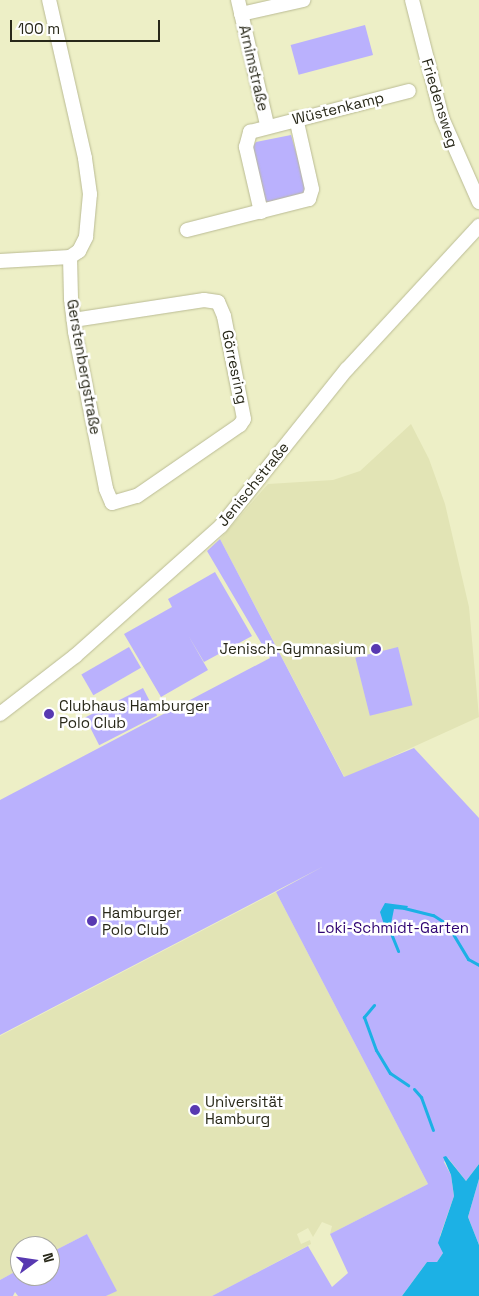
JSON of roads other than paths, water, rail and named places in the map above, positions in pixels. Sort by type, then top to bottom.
[{"type":"street","points":[[0,261],[70,257],[84,245],[90,189],[49,0]]},
{"type":"street","name":"Arnimstraße","points":[[238,0],[267,126],[250,132],[246,147],[261,212]]},
{"type":"street","points":[[241,14],[304,0]]},
{"type":"street","name":"Friedensweg","points":[[412,0],[442,118],[479,202]]},
{"type":"street","name":"Wüstenkamp","points":[[267,126],[409,91]]},
{"type":"street","points":[[187,230],[305,202],[312,194],[296,118]]},
{"type":"street","name":"Jenischstraße","points":[[0,714],[76,656],[221,526],[347,369],[479,226]]},
{"type":"street","name":"Gerstenbergstraße","points":[[70,257],[74,320],[106,489],[112,503]]},
{"type":"street","name":"Görresring","points":[[74,320],[204,300],[218,302],[224,316],[244,410],[240,425],[183,466],[137,496],[112,503]]},
{"type":"water","points":[[385,903],[408,906],[406,910],[394,909],[390,929],[386,931],[380,912]]},
{"type":"water","points":[[446,1156],[466,1181],[479,1164],[479,1179],[468,1217],[479,1245],[479,1296],[402,1296],[427,1262],[437,1262],[443,1253],[438,1243],[454,1196],[451,1175],[443,1157]]},
{"type":"waterway","points":[[404,908],[433,915],[447,924],[468,959],[479,965]]},
{"type":"waterway","points":[[388,926],[398,951]]},
{"type":"waterway","points":[[374,1005],[364,1017],[376,1050],[390,1073],[408,1085]]},
{"type":"waterway","points":[[414,1089],[421,1097],[433,1130]]},
{"type":"place","name":"Jenisch-Gymnasium","points":[[376,649]]},
{"type":"place","name":"Clubhaus Hamburger Polo Club","points":[[49,714]]},
{"type":"place","name":"Hamburger Polo Club","points":[[92,921]]},
{"type":"place","name":"Universität Hamburg","points":[[195,1110]]},
{"type":"park label","name":"Loki-Schmidt-Garten","points":[[393,928]]}]
